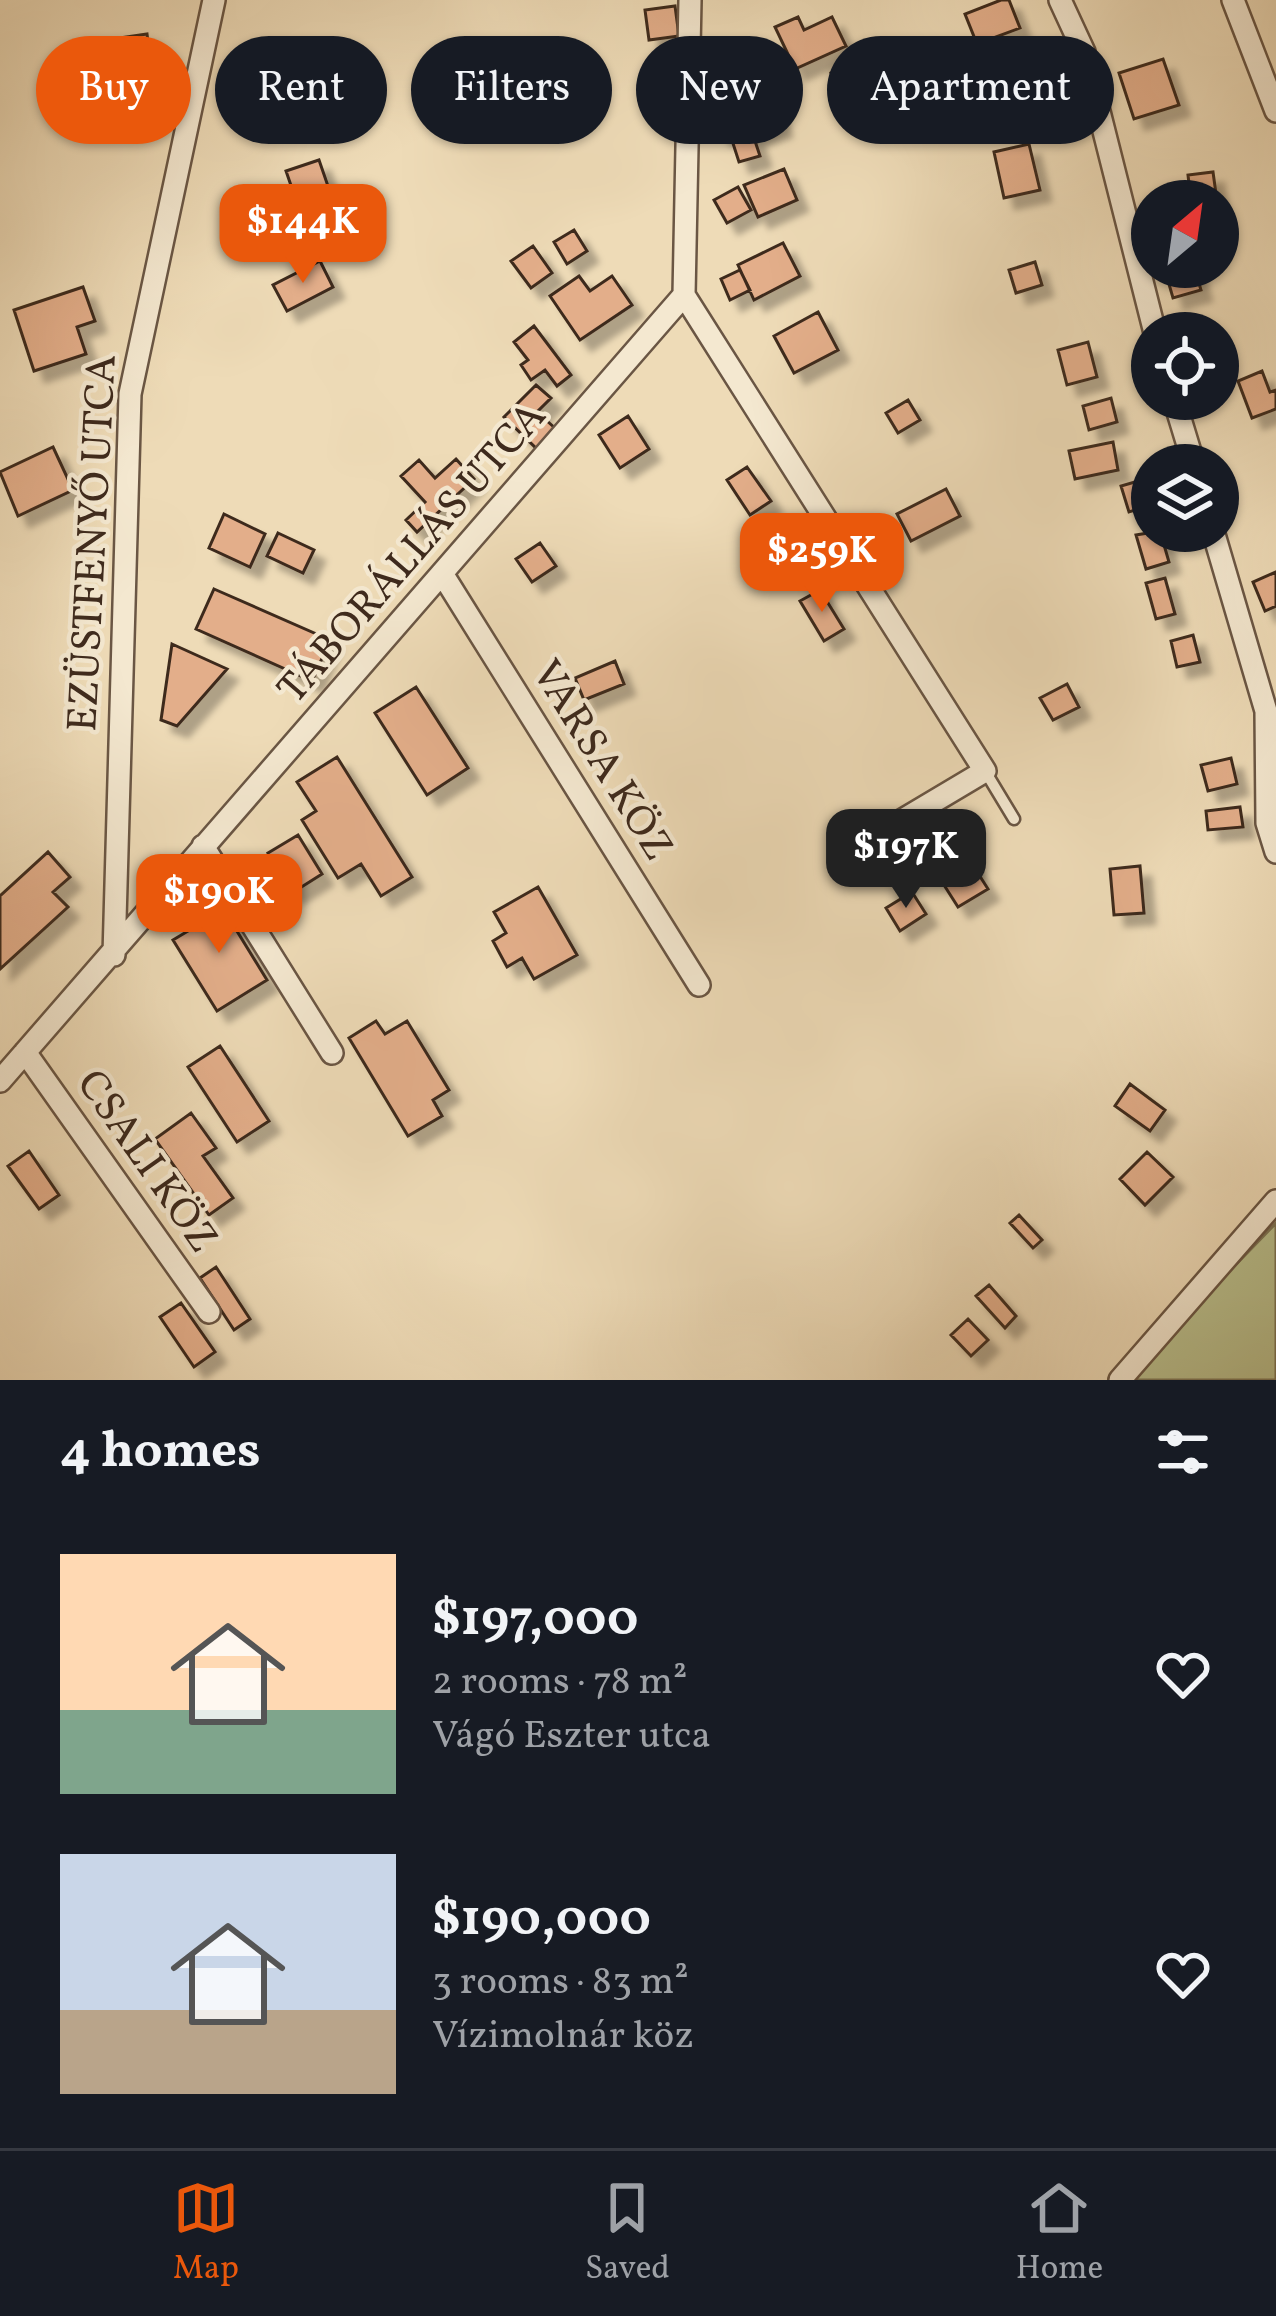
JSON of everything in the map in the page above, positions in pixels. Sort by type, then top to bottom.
[{"type":"street","name":"EZÜSTFENYŐ UTCA","points":[[113,955],[130,394],[214,0]]},
{"type":"street","points":[[690,0],[684,295],[985,771],[854,849]]},
{"type":"street","points":[[1060,0],[1084,52],[1150,312]]},
{"type":"street","points":[[1233,0],[1276,111]]},
{"type":"street","name":"TÁBORÁLLÁS UTCA","points":[[0,1081],[684,295]]},
{"type":"street","points":[[1220,552],[1271,714],[1267,823],[1276,852]]},
{"type":"street","name":"VARSA KÖZ","points":[[443,575],[699,985]]},
{"type":"street","points":[[203,846],[332,1054]]},
{"type":"street","name":"CSALI KÖZ","points":[[26,1052],[209,1312]]},
{"type":"street","points":[[1120,1380],[1276,1201]]},
{"type":"lane","points":[[985,771],[1014,819]]},
{"type":"green space","points":[[1276,1223],[1276,1380],[1124,1380]]},
{"type":"building","points":[[1009,0],[1020,28],[998,36],[974,36],[965,14]]},
{"type":"building","points":[[675,6],[679,36],[648,36],[645,10]]},
{"type":"building","points":[[798,17],[804,30],[832,17],[841,36],[827,36],[827,55],[803,65],[803,36],[779,36],[775,27]]},
{"type":"building","points":[[1163,59],[1179,105],[1134,119],[1119,73]]},
{"type":"building","points":[[733,144],[756,144],[760,156],[739,162]]},
{"type":"building","points":[[1029,144],[1040,190],[1004,198],[994,152]]},
{"type":"building","points":[[319,160],[329,189],[296,200],[286,171]]},
{"type":"building","points":[[784,169],[797,200],[758,217],[744,185]]},
{"type":"building","points":[[1213,172],[1214,180],[1189,180],[1188,175]]},
{"type":"building","points":[[738,187],[751,210],[727,223],[714,200]]},
{"type":"building","points":[[316,218],[324,241],[290,253],[282,230]]},
{"type":"building","points":[[574,230],[587,251],[567,264],[554,242]]},
{"type":"building","points":[[783,243],[800,276],[754,300],[738,265]]},
{"type":"building","points":[[533,246],[552,273],[531,288],[511,261]]},
{"type":"building","points":[[320,261],[333,287],[287,311],[273,285]]},
{"type":"building","points":[[1035,262],[1042,285],[1016,293],[1009,270]]},
{"type":"building","points":[[740,270],[750,290],[730,300],[721,279]]},
{"type":"building","points":[[579,276],[590,291],[612,276],[632,305],[580,340],[550,296]]},
{"type":"building","points":[[83,287],[95,321],[77,327],[86,354],[34,371],[14,310]]},
{"type":"building","points":[[1170,288],[1200,288],[1201,290],[1173,298]]},
{"type":"building","points":[[818,312],[838,350],[794,373],[774,336]]},
{"type":"building","points":[[534,326],[571,375],[557,386],[545,370],[531,380],[521,365],[528,360],[514,342]]},
{"type":"building","points":[[1088,342],[1097,377],[1067,385],[1058,350]]},
{"type":"building","points":[[1262,371],[1270,392],[1276,390],[1276,409],[1252,418],[1239,381]]},
{"type":"building","points":[[536,385],[551,398],[537,412],[556,429],[537,449],[504,417]]},
{"type":"building","points":[[1111,398],[1117,422],[1089,430],[1083,406]]},
{"type":"building","points":[[908,400],[920,420],[898,433],[886,413]]},
{"type":"building","points":[[628,416],[649,449],[620,468],[599,435]]},
{"type":"building","points":[[1113,442],[1118,470],[1075,479],[1069,451]]},
{"type":"building","points":[[53,447],[73,490],[18,516],[0,472]]},
{"type":"building","points":[[456,459],[474,479],[417,532],[406,520],[425,502],[401,476],[419,460],[435,478]]},
{"type":"building","points":[[747,467],[771,501],[750,515],[727,480]]},
{"type":"building","points":[[1131,483],[1131,511],[1129,512],[1121,486]]},
{"type":"building","points":[[946,489],[960,516],[911,541],[897,514]]},
{"type":"building","points":[[224,514],[265,534],[250,567],[209,548]]},
{"type":"building","points":[[278,533],[314,550],[303,573],[267,556]]},
{"type":"building","points":[[540,543],[556,566],[532,582],[516,559]]},
{"type":"building","points":[[1141,552],[1166,552],[1169,562],[1146,569]]},
{"type":"building","points":[[1276,572],[1276,606],[1265,611],[1253,582]]},
{"type":"building","points":[[1165,578],[1175,614],[1156,619],[1146,583]]},
{"type":"building","points":[[214,589],[330,640],[312,681],[196,629]]},
{"type":"building","points":[[820,590],[844,629],[824,641],[800,601]]},
{"type":"building","points":[[1193,635],[1200,662],[1177,667],[1171,641]]},
{"type":"building","points":[[172,644],[227,669],[177,726],[161,720]]},
{"type":"building","points":[[615,661],[624,684],[584,700],[575,678]]},
{"type":"building","points":[[1067,684],[1079,707],[1053,720],[1040,698]]},
{"type":"building","points":[[416,687],[468,768],[427,795],[375,713]]},
{"type":"building","points":[[337,757],[412,877],[381,896],[361,864],[338,878],[302,820],[316,811],[297,782]]},
{"type":"building","points":[[1231,758],[1237,784],[1208,791],[1201,765]]},
{"type":"building","points":[[1240,807],[1243,827],[1208,830],[1206,811]]},
{"type":"building","points":[[914,822],[930,842],[905,861],[889,841]]},
{"type":"building","points":[[298,835],[322,874],[292,893],[268,853]]},
{"type":"building","points":[[960,845],[988,889],[958,907],[930,863]]},
{"type":"building","points":[[48,852],[70,877],[53,892],[68,907],[0,969],[0,896]]},
{"type":"building","points":[[1140,866],[1144,913],[1114,915],[1110,869]]},
{"type":"building","points":[[538,887],[577,955],[534,979],[522,958],[507,967],[493,941],[506,933],[494,912]]},
{"type":"building","points":[[912,892],[926,914],[900,931],[886,908]]},
{"type":"building","points":[[216,897],[267,980],[217,1011],[173,940],[193,928],[186,916]]},
{"type":"building","points":[[376,1021],[385,1034],[407,1021],[449,1090],[433,1100],[442,1116],[408,1136],[349,1038]]},
{"type":"building","points":[[220,1046],[269,1121],[237,1142],[188,1067]]},
{"type":"building","points":[[1130,1084],[1165,1110],[1150,1131],[1115,1106]]},
{"type":"building","points":[[191,1113],[216,1148],[203,1156],[233,1198],[209,1215],[155,1139]]},
{"type":"building","points":[[29,1151],[59,1195],[39,1209],[8,1166]]},
{"type":"building","points":[[1147,1152],[1173,1177],[1145,1205],[1120,1179]]},
{"type":"building","points":[[1019,1215],[1042,1240],[1033,1248],[1010,1223]]},
{"type":"building","points":[[216,1267],[250,1319],[234,1330],[200,1278]]},
{"type":"building","points":[[989,1285],[1016,1316],[1005,1328],[976,1296]]},
{"type":"building","points":[[181,1303],[215,1352],[194,1367],[160,1317]]},
{"type":"building","points":[[968,1319],[988,1340],[971,1356],[951,1335]]}]
